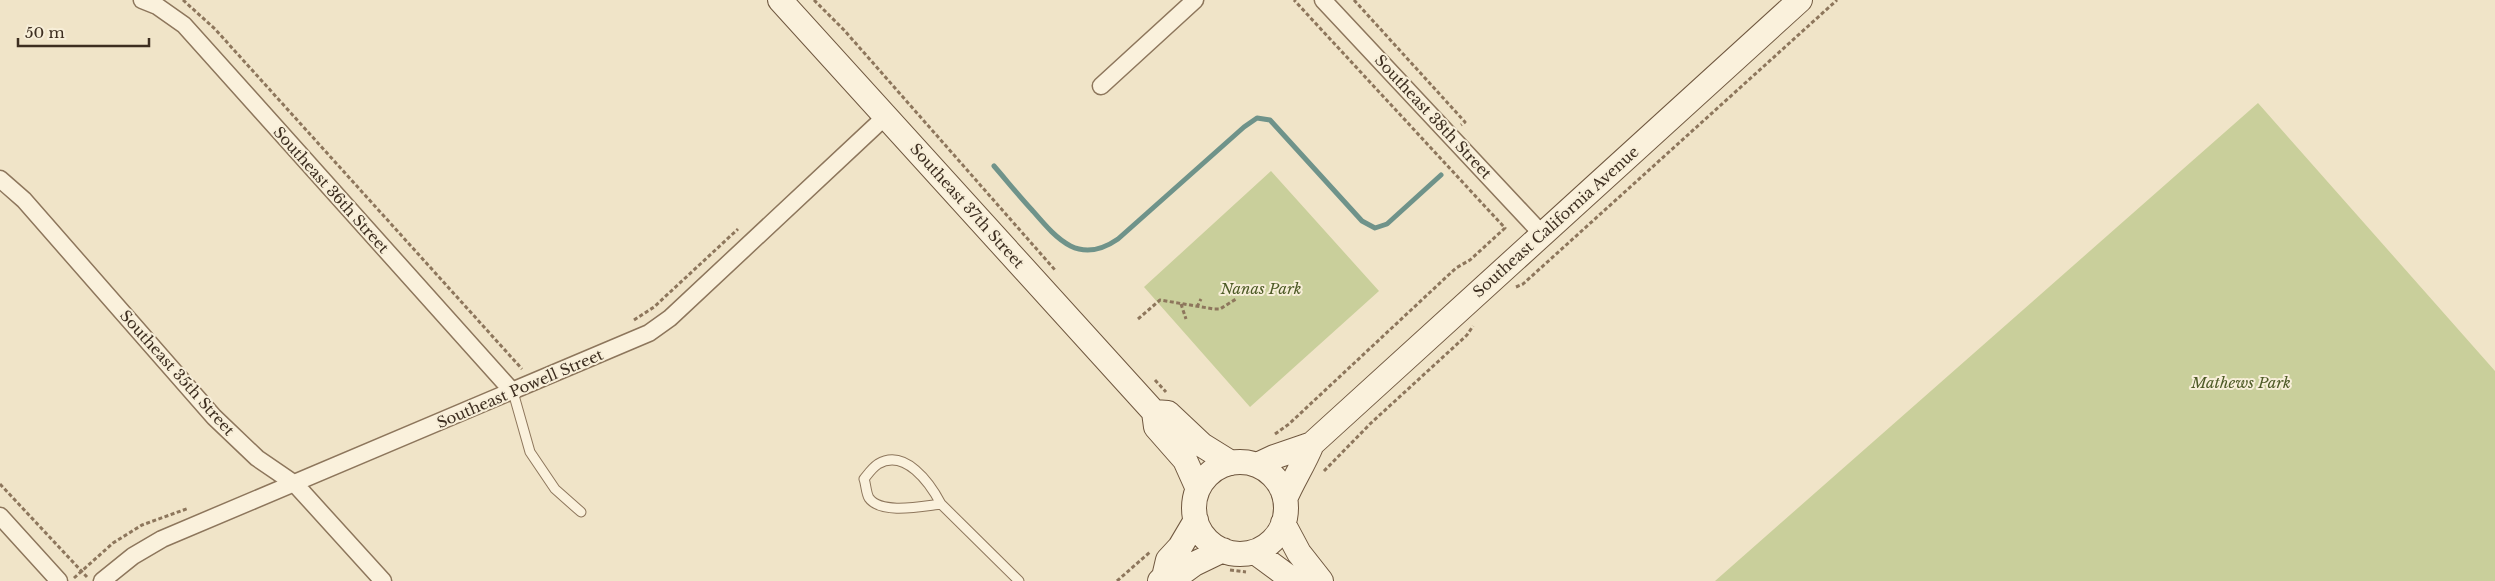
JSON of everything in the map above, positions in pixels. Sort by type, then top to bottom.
[{"type":"main road","name":"Southeast 37th Street","points":[[780,0],[881,110],[1162,403],[1168,413],[1202,445],[1231,463]]},
{"type":"main road","name":"Southeast California Avenue","points":[[1257,466],[1274,457],[1312,444],[1544,235],[1800,0]]},
{"type":"main road","name":"Southeast 37th Street","points":[[1162,403],[1156,427],[1184,460],[1198,489]]},
{"type":"main road","name":"Southeast California Avenue","points":[[1285,499],[1294,479],[1303,467],[1312,444]]},
{"type":"main road","points":[[1224,560],[1201,532],[1196,520],[1194,504],[1198,489],[1206,477],[1218,468],[1231,463],[1244,462],[1270,473],[1280,485],[1285,499],[1286,511],[1277,536],[1267,545],[1254,562]]},
{"type":"main road","points":[[1162,579],[1168,560],[1180,547],[1196,520]]},
{"type":"main road","points":[[1283,523],[1299,553],[1320,581]]},
{"type":"main road","points":[[1162,579],[1179,575],[1194,564],[1224,560],[1233,554],[1294,581]]},
{"type":"street","name":"Southeast 36th Street","points":[[142,0],[157,6],[184,25],[513,392]]},
{"type":"street","points":[[1101,86],[1195,0]]},
{"type":"street","name":"Southeast 38th Street","points":[[1323,0],[1544,235]]},
{"type":"street","name":"Southeast Powell Street","points":[[102,581],[119,565],[146,547],[635,341],[670,318],[881,110]]},
{"type":"street","name":"Southeast 35th Street","points":[[0,179],[24,200],[214,417],[257,458],[295,484],[383,581]]},
{"type":"street","points":[[0,516],[59,581]]},
{"type":"lane","points":[[513,392],[530,452],[555,489],[581,512]]},
{"type":"lane","points":[[941,504],[903,508],[879,506],[869,498],[864,479],[876,465],[887,460],[908,463],[933,490],[941,504],[1019,581]]},
{"type":"path","points":[[183,0],[215,30],[523,370],[532,366]]},
{"type":"path","points":[[814,0],[894,86],[1061,276]]},
{"type":"path","points":[[1270,436],[1288,424],[1456,268],[1470,260],[1505,228],[1294,0]]},
{"type":"path","points":[[1354,0],[1465,122],[1450,135]]},
{"type":"path","points":[[1515,288],[1524,284],[1837,0]]},
{"type":"path","points":[[881,110],[894,86]]},
{"type":"path","points":[[631,322],[654,306],[740,228]]},
{"type":"path","points":[[1197,306],[1201,299]]},
{"type":"path","points":[[1138,319],[1160,300],[1220,309],[1236,299]]},
{"type":"path","points":[[1181,304],[1186,319]]},
{"type":"path","points":[[1318,478],[1371,423],[1467,335],[1476,322]]},
{"type":"path","points":[[1149,374],[1162,403]]},
{"type":"path","points":[[0,484],[91,581]]},
{"type":"path","points":[[1117,581],[1152,549]]},
{"type":"path","points":[[1224,560],[1254,562]]},
{"type":"green space","name":"Mathews Park","points":[[2258,103],[2495,371],[2495,581],[1715,581]]},
{"type":"green space","name":"Nanas Park","points":[[1271,171],[1379,291],[1250,407],[1144,287]]},
{"type":"waterway","points":[[994,166],[1050,231],[1070,246],[1092,250],[1104,247],[1118,239],[1244,127],[1257,118],[1270,120],[1362,221],[1375,228],[1387,224],[1441,175]]}]
